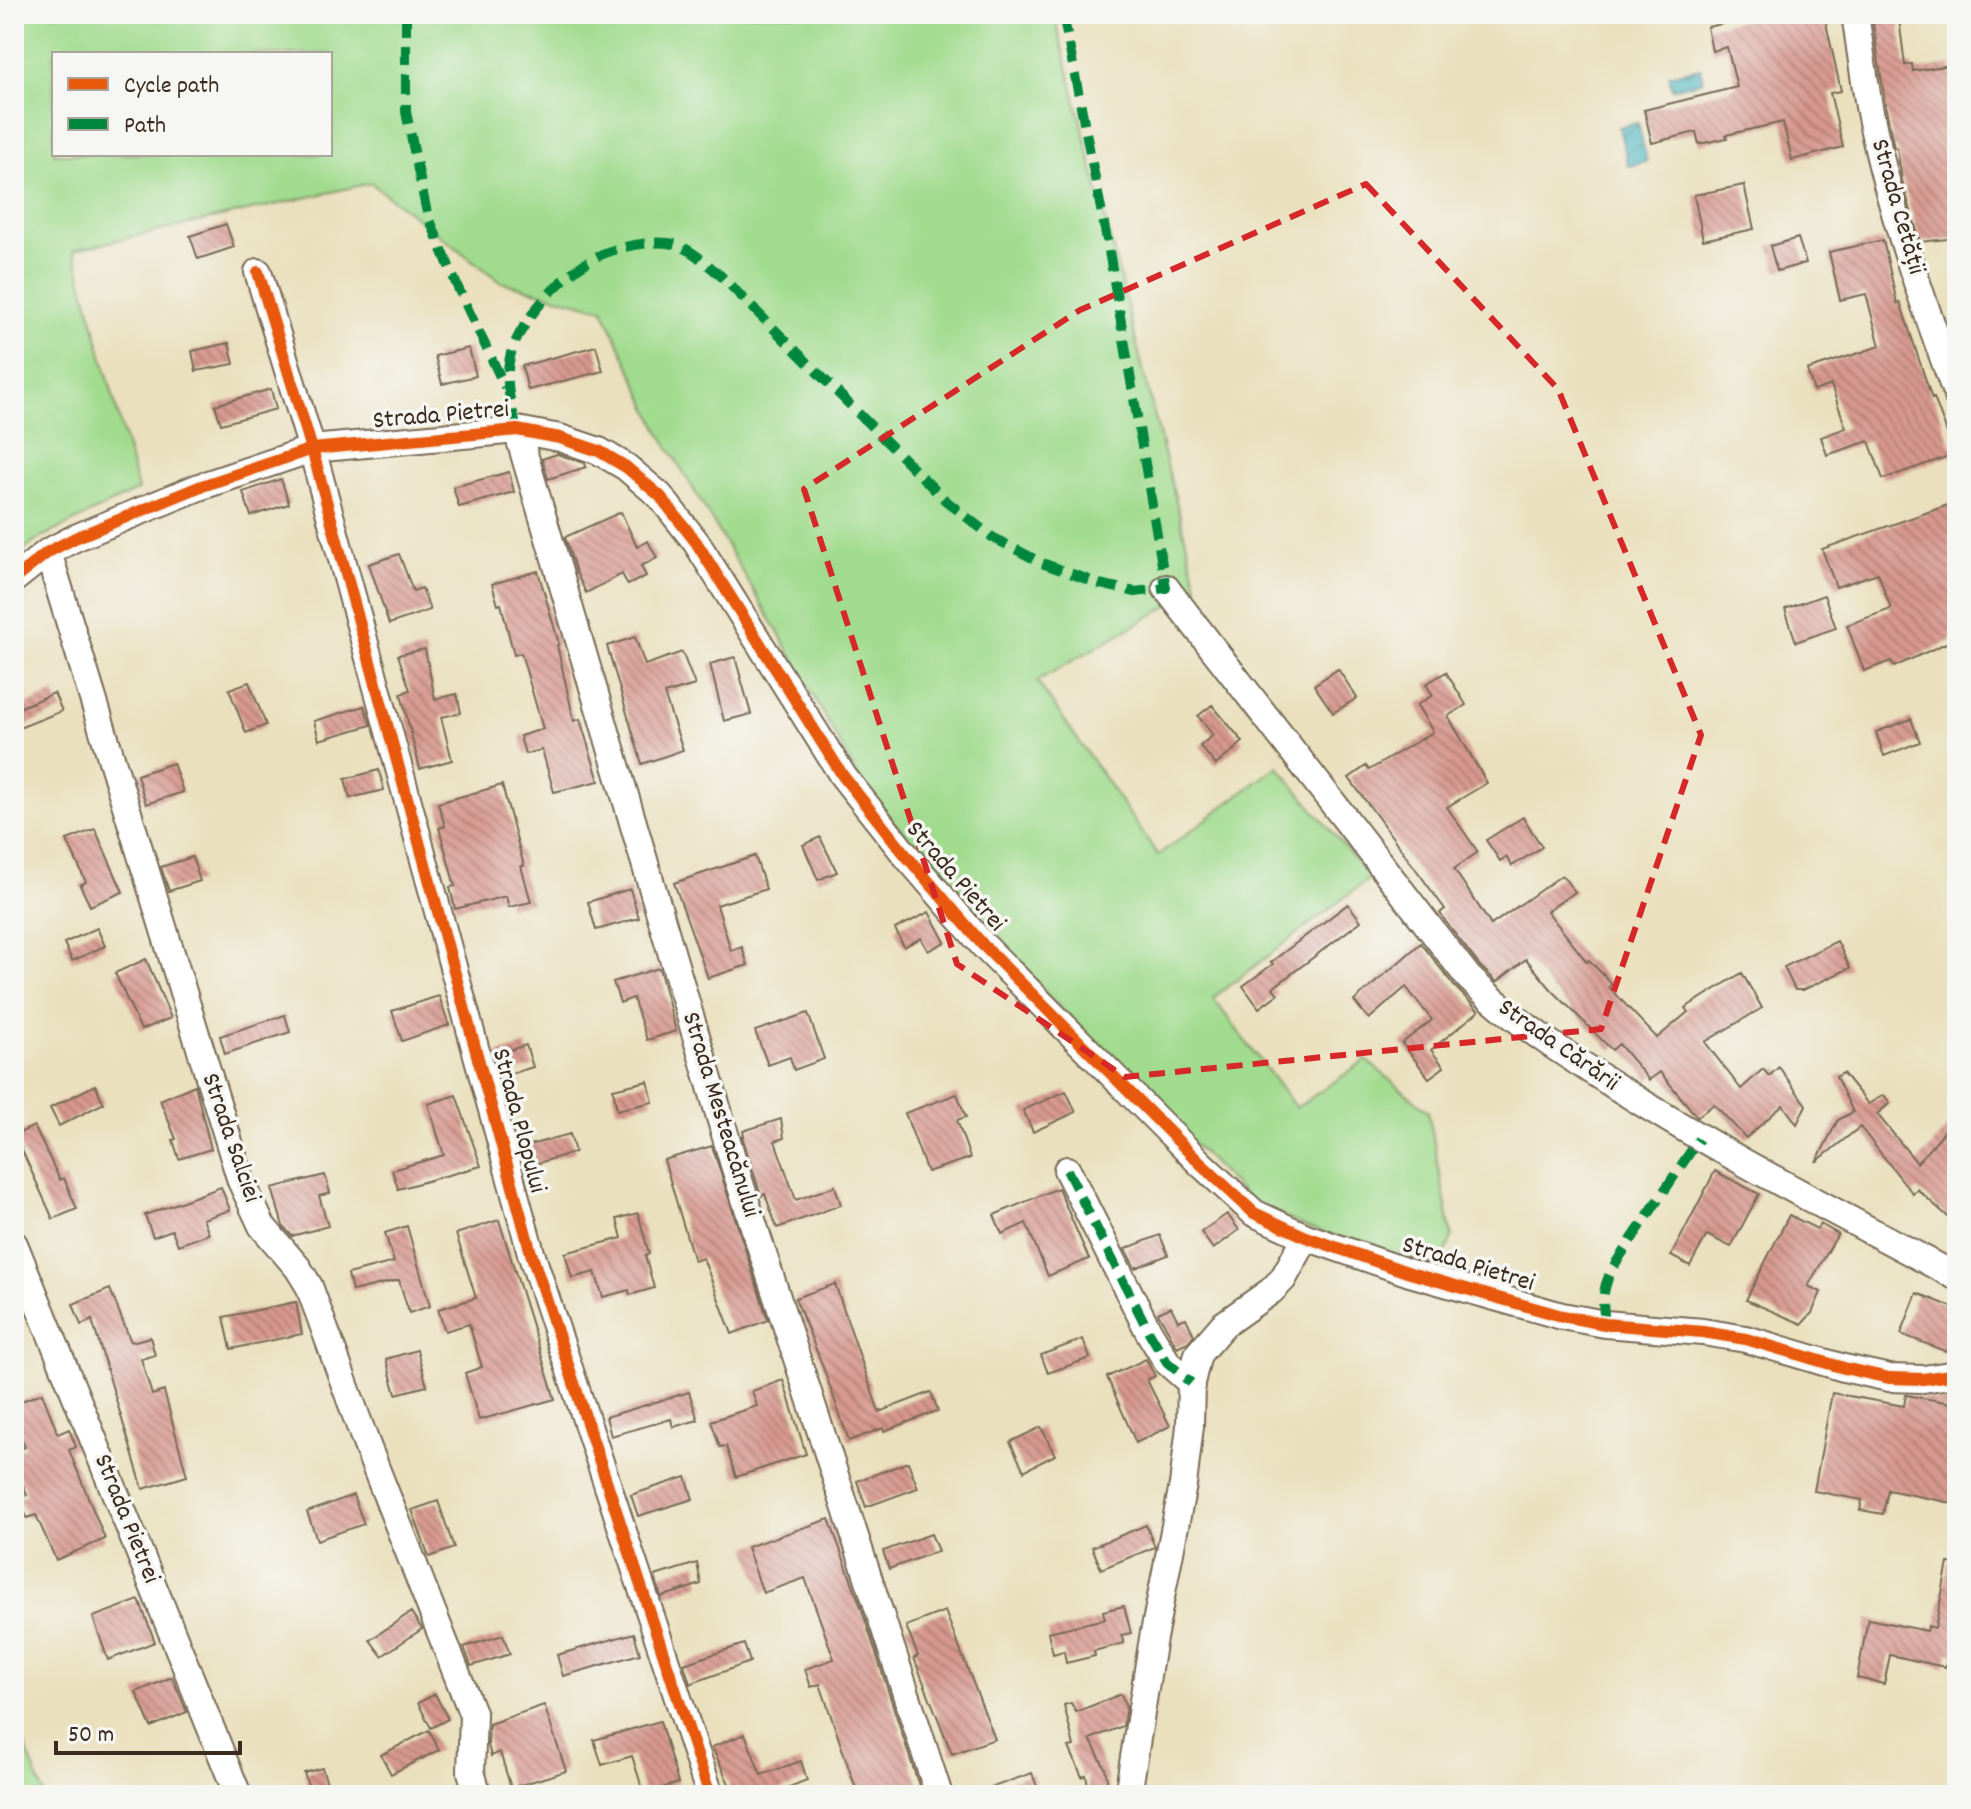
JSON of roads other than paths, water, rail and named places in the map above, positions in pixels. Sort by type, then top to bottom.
[{"type":"street","name":"Strada Cetății","points":[[1855,14],[1870,111],[1884,171],[1948,345],[1957,395]]},
{"type":"street","name":"Strada Plopului","points":[[258,272],[312,449],[531,1253],[710,1795]]},
{"type":"street","name":"Strada Pietrei","points":[[14,579],[48,552],[144,508],[312,449],[517,430],[560,438],[599,451],[626,467],[660,496],[696,542],[843,776],[983,945],[1234,1197],[1272,1223],[1410,1273],[1562,1316],[1605,1324],[1703,1332],[1746,1339],[1889,1378],[1923,1379],[1957,1374]]},
{"type":"street","name":"Strada Mesteacănului","points":[[517,430],[735,1168],[939,1795]]},
{"type":"street","name":"Strada Salciei","points":[[48,552],[241,1181],[262,1226],[298,1268],[309,1286],[366,1443],[473,1715],[471,1772],[478,1795]]},
{"type":"street","name":"Strada Cărării","points":[[1166,588],[1468,977],[1499,1007],[1535,1035],[1699,1139],[1957,1277]]},
{"type":"street","points":[[1067,1170],[1149,1332],[1167,1362],[1191,1383]]},
{"type":"street","points":[[1128,1795],[1153,1638],[1183,1485],[1191,1383],[1198,1354],[1223,1325],[1271,1291],[1292,1265],[1306,1237]]},
{"type":"street","name":"Strada Pietrei","points":[[14,1244],[238,1795]]},
{"type":"water","points":[[1700,68],[1703,81],[1672,89],[1669,75]]},
{"type":"water","points":[[1638,123],[1647,162],[1628,166],[1619,127]]}]
